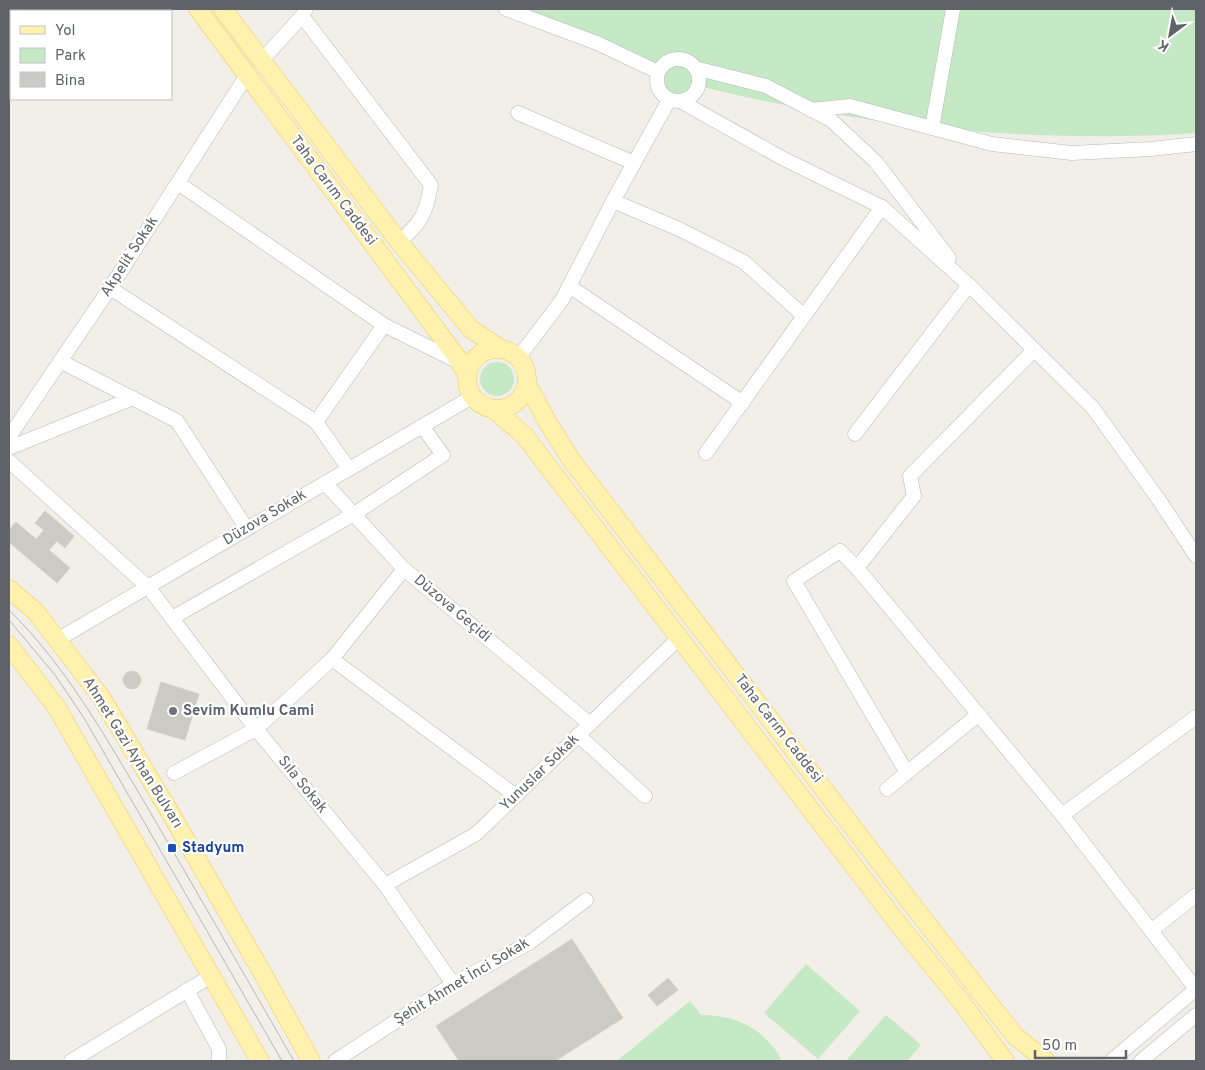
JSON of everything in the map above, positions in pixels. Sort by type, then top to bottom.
[{"type":"main road","name":"Taha Carım Caddesi","points":[[198,9],[463,368]]},
{"type":"main road","name":"Taha Carım Caddesi","points":[[223,9],[399,242],[471,329],[502,349]]},
{"type":"main road","points":[[502,349],[509,351],[518,358],[525,368],[527,384],[520,398],[514,403],[508,407],[493,409],[484,406],[472,397],[463,368],[479,354],[502,349]]},
{"type":"main road","name":"Taha Carım Caddesi","points":[[527,384],[548,424],[578,469],[1015,1036],[1046,1061]]},
{"type":"main road","name":"Taha Carım Caddesi","points":[[493,409],[524,435],[1005,1061]]},
{"type":"main road","name":"Ahmet Gazi Ayhan Bulvarı","points":[[9,589],[35,611],[101,697],[178,825],[311,1061]]},
{"type":"main road","points":[[9,645],[57,708],[260,1061]]},
{"type":"street","points":[[506,9],[597,43],[658,72]]},
{"type":"street","points":[[932,128],[953,9]]},
{"type":"street","points":[[262,60],[304,12],[431,185],[427,208],[416,227],[399,242]]},
{"type":"street","points":[[970,285],[876,162],[831,120],[766,86],[695,68],[686,61],[676,60],[666,63],[658,72],[658,88],[664,97],[674,100],[782,158],[882,207],[970,285],[1093,408],[1160,500],[1196,556]]},
{"type":"street","points":[[674,100],[690,98],[697,89],[699,79],[695,68]]},
{"type":"street","name":"Akpelit Sokak","points":[[10,431],[110,288],[247,75]]},
{"type":"street","points":[[518,358],[562,300],[634,163],[674,100]]},
{"type":"street","points":[[811,110],[850,106],[992,144],[1072,153],[1151,150],[1196,144]]},
{"type":"street","points":[[518,113],[634,163]]},
{"type":"street","points":[[178,183],[384,325],[463,368]]},
{"type":"street","points":[[613,201],[680,229],[744,262],[804,316]]},
{"type":"street","points":[[706,453],[882,207]]},
{"type":"street","points":[[855,434],[970,285]]},
{"type":"street","points":[[569,286],[743,402]]},
{"type":"street","points":[[110,288],[316,422],[349,469]]},
{"type":"street","points":[[316,422],[384,325]]},
{"type":"street","points":[[858,568],[914,496],[910,476],[1034,350]]},
{"type":"street","points":[[60,361],[177,421],[247,529]]},
{"type":"street","name":"Düzova Sokak","points":[[57,640],[472,397]]},
{"type":"street","points":[[9,448],[132,398]]},
{"type":"street","points":[[172,618],[354,514],[444,455],[422,426]]},
{"type":"street","name":"Sıla Sokak","points":[[9,461],[148,588],[256,729],[384,885],[453,984]]},
{"type":"street","name":"Düzova Geçidi","points":[[325,483],[404,569],[590,724]]},
{"type":"street","points":[[907,773],[794,580],[840,551],[858,568],[1062,814],[1196,989],[1111,1061]]},
{"type":"street","points":[[174,773],[256,729],[332,659],[404,569]]},
{"type":"street","name":"Yunuslar Sokak","points":[[384,885],[476,834],[679,638]]},
{"type":"street","points":[[332,659],[516,796]]},
{"type":"street","points":[[887,789],[979,714]]},
{"type":"street","points":[[1062,814],[1196,717]]},
{"type":"street","points":[[578,735],[645,796]]},
{"type":"street","points":[[1152,930],[1196,894]]},
{"type":"street","name":"Şehit Ahmet İnci Sokak","points":[[335,1061],[453,984],[529,943],[586,900]]},
{"type":"street","points":[[71,1061],[211,976]]},
{"type":"street","points":[[187,990],[218,1044],[219,1061]]},
{"type":"street","points":[[1141,1061],[1196,1015]]},
{"type":"green space","points":[[511,9],[1196,9],[1196,133],[1069,136],[1005,133],[878,121],[753,99],[691,84],[686,92],[675,94],[666,87],[665,75]]},
{"type":"green space","points":[[497,362],[509,367],[514,379],[509,391],[497,396],[485,391],[480,379],[485,367]]},
{"type":"green space","points":[[806,964],[860,1011],[818,1059],[764,1013]]},
{"type":"green space","points":[[690,1001],[701,1015],[738,1021],[759,1032],[768,1040],[782,1061],[617,1061]]},
{"type":"green space","points":[[886,1015],[921,1045],[907,1061],[846,1061]]},
{"type":"building","points":[[45,511],[74,536],[65,548],[35,523]]},
{"type":"building","points":[[16,522],[36,539],[44,530],[57,541],[49,550],[70,568],[57,583],[9,542],[9,530]]},
{"type":"building","points":[[132,671],[138,674],[141,680],[138,686],[132,689],[126,686],[123,680],[126,674]]},
{"type":"building","name":"Sevim Kumlu Cami","points":[[161,682],[199,694],[185,740],[147,729]]},
{"type":"building","points":[[572,939],[623,1018],[555,1061],[459,1061],[436,1026]]},
{"type":"building","points":[[668,978],[678,990],[657,1006],[648,995]]},
{"type":"tram line","points":[[9,610],[49,654],[100,728],[294,1061]]},
{"type":"tram line","points":[[9,620],[55,675],[84,718],[282,1061]]},
{"type":"place","name":"Sevim Kumlu Cami","points":[[173,711]]},
{"type":"place","name":"Stadyum","points":[[172,848]]}]
